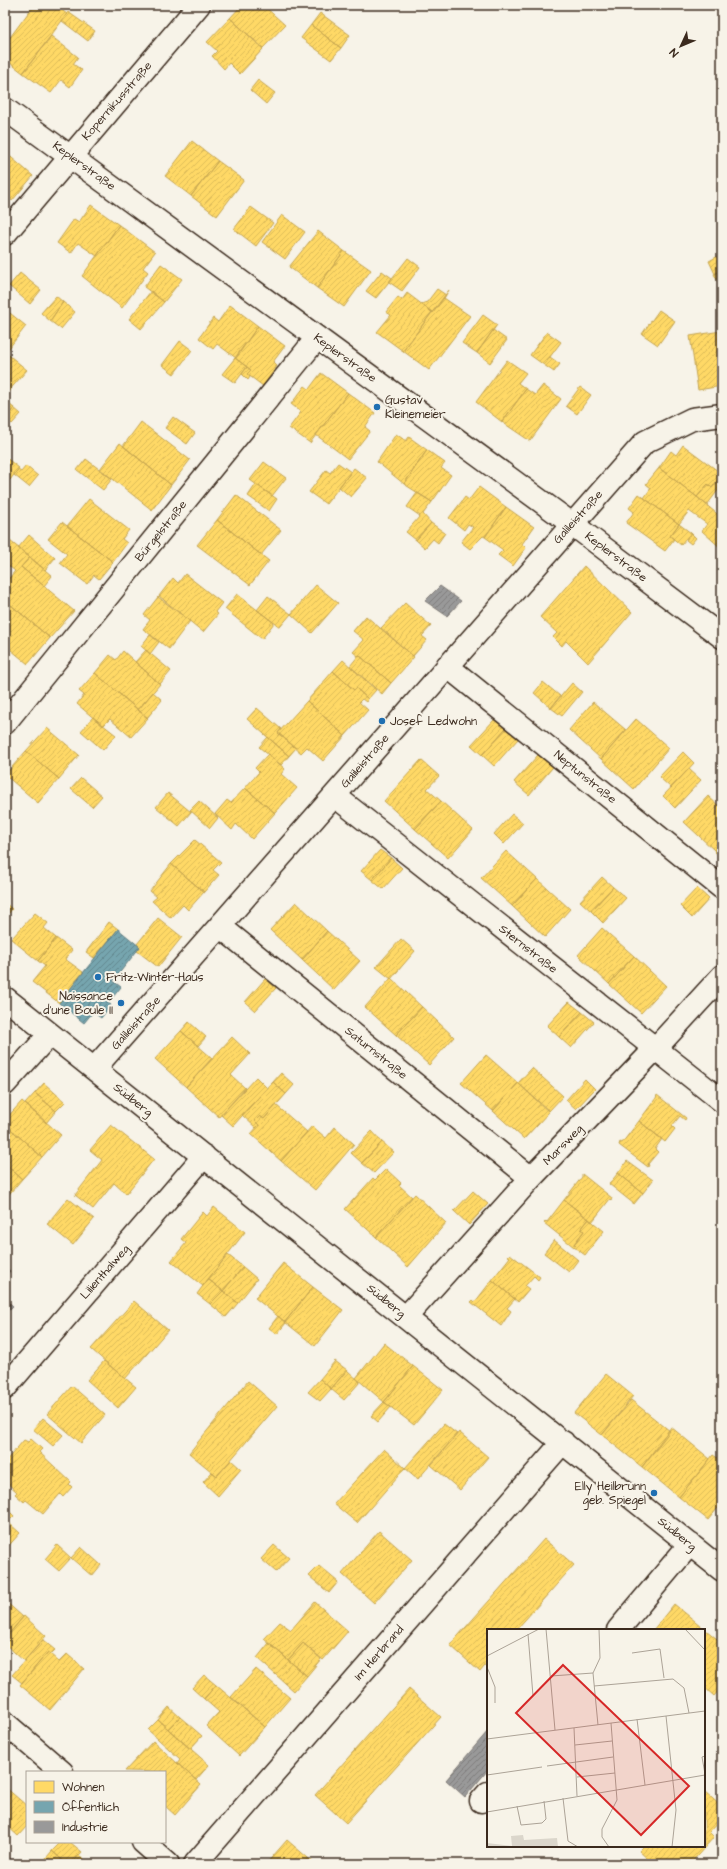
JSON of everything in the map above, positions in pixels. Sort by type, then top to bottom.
[{"type":"street","name":"Kopernikusstraße","points":[[5,234],[199,5]]},
{"type":"street","name":"Keplerstraße","points":[[5,109],[572,524],[722,637]]},
{"type":"street","name":"Bürgelstraße","points":[[5,724],[317,338]]},
{"type":"street","name":"Galileistraße","points":[[94,1070],[645,442],[692,419],[722,415]]},
{"type":"street","name":"Neptunstraße","points":[[447,666],[722,888]]},
{"type":"street","name":"Sternstraße","points":[[334,796],[722,1101]]},
{"type":"street","name":"Saturnstraße","points":[[221,927],[531,1178]]},
{"type":"street","name":"Marsweg","points":[[406,1317],[531,1178],[655,1049],[722,976]]},
{"type":"street","name":"Südberg","points":[[5,998],[722,1570]]},
{"type":"street","points":[[5,1084],[50,1034]]},
{"type":"street","name":"Lilienthalweg","points":[[5,1388],[204,1156]]},
{"type":"street","name":"Im Herbrand","points":[[195,1864],[563,1442]]},
{"type":"street","points":[[619,1629],[690,1544]]},
{"type":"street","points":[[5,1723],[61,1771]]},
{"type":"street","points":[[144,1843],[168,1864]]},
{"type":"building: Wohnen","points":[[34,5],[55,5],[67,14],[23,73],[5,59],[5,44]]},
{"type":"building: Wohnen","points":[[242,5],[263,5],[285,25],[263,48],[230,18]]},
{"type":"building: Wohnen","points":[[68,12],[95,31],[88,41],[62,21]]},
{"type":"building: Wohnen","points":[[320,13],[350,35],[341,48],[311,25]]},
{"type":"building: Wohnen","points":[[230,18],[263,49],[240,74],[229,63],[224,69],[212,56],[217,51],[207,42]]},
{"type":"building: Wohnen","points":[[311,25],[341,48],[331,60],[301,38]]},
{"type":"building: Wohnen","points":[[51,36],[78,57],[73,64],[82,70],[70,87],[61,80],[51,93],[23,73]]},
{"type":"building: Wohnen","points":[[258,80],[275,93],[266,104],[250,90]]},
{"type":"building: Wohnen","points":[[192,141],[218,161],[191,196],[165,176]]},
{"type":"building: Wohnen","points":[[5,152],[33,176],[12,201],[5,193]]},
{"type":"building: Wohnen","points":[[218,161],[244,180],[217,216],[191,196]]},
{"type":"building: Wohnen","points":[[91,205],[119,225],[97,256],[78,243],[71,253],[57,243],[74,219],[79,222]]},
{"type":"building: Wohnen","points":[[251,207],[273,223],[256,246],[234,229]]},
{"type":"building: Wohnen","points":[[282,215],[305,232],[285,259],[262,242]]},
{"type":"building: Wohnen","points":[[119,225],[155,252],[143,268],[148,272],[122,308],[82,276]]},
{"type":"building: Wohnen","points":[[318,231],[344,251],[317,288],[289,267]]},
{"type":"building: Wohnen","points":[[344,251],[371,270],[344,307],[317,288]]},
{"type":"building: Wohnen","points":[[722,254],[722,270],[715,274],[709,261]]},
{"type":"building: Wohnen","points":[[408,258],[420,267],[402,291],[389,282]]},
{"type":"building: Wohnen","points":[[161,264],[182,279],[164,302],[144,287]]},
{"type":"building: Wohnen","points":[[722,270],[722,289],[714,274]]},
{"type":"building: Wohnen","points":[[382,271],[392,278],[376,298],[366,291]]},
{"type":"building: Wohnen","points":[[20,273],[41,290],[30,304],[9,286]]},
{"type":"building: Wohnen","points":[[437,289],[446,295],[433,313],[421,304],[427,302]]},
{"type":"building: Wohnen","points":[[449,290],[444,298],[470,316],[429,370],[403,351]]},
{"type":"building: Wohnen","points":[[151,291],[164,302],[141,329],[129,319]]},
{"type":"building: Wohnen","points":[[407,293],[432,312],[403,351],[377,332],[391,315],[386,312],[398,297],[402,300]]},
{"type":"building: Wohnen","points":[[56,296],[63,302],[50,321],[41,313]]},
{"type":"building: Wohnen","points":[[63,302],[75,312],[61,329],[50,321]]},
{"type":"building: Wohnen","points":[[230,305],[258,326],[236,358],[217,344],[213,349],[199,338],[213,318],[218,322]]},
{"type":"building: Wohnen","points":[[5,309],[26,326],[6,352],[5,352]]},
{"type":"building: Wohnen","points":[[659,310],[675,321],[658,345],[642,334]]},
{"type":"building: Wohnen","points":[[483,315],[497,325],[477,353],[462,343]]},
{"type":"building: Wohnen","points":[[258,326],[285,346],[273,362],[277,366],[263,386],[247,374],[251,370],[235,358]]},
{"type":"building: Wohnen","points":[[493,330],[507,340],[490,363],[477,353]]},
{"type":"building: Wohnen","points":[[721,331],[722,386],[698,390],[690,336]]},
{"type":"building: Wohnen","points":[[547,332],[561,342],[544,365],[530,355]]},
{"type":"building: Wohnen","points":[[180,341],[192,350],[174,374],[162,365]]},
{"type":"building: Wohnen","points":[[5,352],[27,370],[7,393],[5,392]]},
{"type":"building: Wohnen","points":[[550,357],[560,364],[554,372],[544,365]]},
{"type":"building: Wohnen","points":[[235,358],[247,367],[235,383],[222,374]]},
{"type":"building: Wohnen","points":[[507,360],[526,373],[518,383],[526,389],[502,422],[476,402]]},
{"type":"building: Wohnen","points":[[247,367],[251,370],[247,374],[250,377],[248,380],[242,374]]},
{"type":"building: Wohnen","points":[[321,373],[348,393],[310,443],[289,428],[301,412],[291,404],[305,386],[309,389]]},
{"type":"building: Wohnen","points":[[543,385],[561,399],[530,441],[502,422],[526,389],[535,395]]},
{"type":"building: Wohnen","points":[[580,387],[591,395],[577,414],[566,406]]},
{"type":"building: Wohnen","points":[[348,393],[375,413],[365,427],[370,431],[348,459],[316,435]]},
{"type":"building: Wohnen","points":[[5,401],[14,408],[5,419]]},
{"type":"building: Wohnen","points":[[14,408],[21,414],[12,424],[5,419]]},
{"type":"building: Wohnen","points":[[173,417],[195,433],[187,444],[165,428]]},
{"type":"building: Wohnen","points":[[141,422],[190,460],[171,485],[123,446]]},
{"type":"building: Wohnen","points":[[396,434],[406,441],[409,437],[427,450],[404,484],[377,462]]},
{"type":"building: Wohnen","points":[[120,443],[171,485],[152,510],[100,469]]},
{"type":"building: Wohnen","points":[[683,445],[722,474],[712,488],[708,484],[697,497],[659,468],[671,451],[676,455]]},
{"type":"building: Wohnen","points":[[427,450],[445,463],[441,468],[451,475],[432,502],[404,484]]},
{"type":"building: Wohnen","points":[[5,457],[19,468],[10,480],[5,477]]},
{"type":"building: Wohnen","points":[[86,459],[112,479],[103,490],[77,470]]},
{"type":"building: Wohnen","points":[[264,462],[286,478],[272,496],[250,480]]},
{"type":"building: Wohnen","points":[[338,463],[351,472],[326,504],[309,492],[326,470],[330,473]]},
{"type":"building: Wohnen","points":[[26,466],[38,476],[29,487],[14,475],[18,470],[21,472]]},
{"type":"building: Wohnen","points":[[354,468],[367,478],[351,497],[339,487]]},
{"type":"building: Wohnen","points":[[659,468],[722,518],[722,549],[702,531],[707,524],[689,511],[679,524],[644,498],[651,488],[646,484]]},
{"type":"building: Wohnen","points":[[722,474],[722,485],[707,505],[697,497],[708,484],[712,488]]},
{"type":"building: Wohnen","points":[[256,484],[277,499],[269,511],[248,496]]},
{"type":"building: Wohnen","points":[[479,487],[506,507],[485,537],[483,536],[470,549],[461,542],[473,527],[468,524],[464,530],[449,518],[465,497],[469,500]]},
{"type":"building: Wohnen","points":[[417,493],[432,502],[423,514],[431,523],[416,540],[406,532],[420,516],[407,507]]},
{"type":"building: Wohnen","points":[[639,494],[679,524],[670,536],[674,539],[665,551],[626,523],[634,512],[629,508]]},
{"type":"building: Wohnen","points":[[236,495],[281,530],[261,555],[217,520]]},
{"type":"building: Wohnen","points":[[89,499],[129,530],[122,539],[127,543],[113,562],[67,526]]},
{"type":"building: Wohnen","points":[[506,507],[534,527],[522,544],[526,548],[513,566],[498,555],[503,550],[485,537]]},
{"type":"building: Wohnen","points":[[217,520],[269,561],[250,585],[197,545]]},
{"type":"building: Wohnen","points":[[62,522],[113,562],[99,579],[94,575],[87,584],[60,563],[67,554],[48,539]]},
{"type":"building: Wohnen","points":[[431,523],[445,533],[438,543],[433,539],[425,548],[416,540]]},
{"type":"building: Wohnen","points":[[679,524],[691,533],[681,545],[670,536]]},
{"type":"building: Wohnen","points":[[691,533],[696,538],[691,544],[686,540]]},
{"type":"building: Wohnen","points":[[29,535],[55,558],[45,570],[18,548]]},
{"type":"building: Wohnen","points":[[5,537],[30,557],[21,567],[74,611],[50,638],[5,600],[5,583],[15,571],[5,563]]},
{"type":"building: Wohnen","points":[[30,557],[52,576],[44,586],[21,567]]},
{"type":"building: Wohnen","points":[[584,566],[632,612],[588,663],[566,641],[562,646],[553,637],[557,633],[540,617]]},
{"type":"building: Wohnen","points":[[185,574],[222,603],[215,612],[218,614],[203,632],[159,596],[173,578],[178,583]]},
{"type":"building: Wohnen","points":[[316,585],[338,603],[312,633],[291,614]]},
{"type":"building: Wohnen","points":[[237,594],[274,623],[262,639],[225,609]]},
{"type":"building: Wohnen","points":[[268,596],[291,614],[280,627],[257,610]]},
{"type":"building: Wohnen","points":[[158,597],[190,621],[169,649],[143,629],[150,620],[144,615]]},
{"type":"building: Wohnen","points":[[5,600],[50,638],[28,664],[5,645]]},
{"type":"building: Wohnen","points":[[405,603],[431,626],[422,636],[427,640],[413,656],[381,628]]},
{"type":"building: Wohnen","points":[[366,616],[414,657],[391,683],[359,655],[358,656],[353,652],[364,640],[353,631]]},
{"type":"building: Wohnen","points":[[150,635],[159,642],[150,654],[141,646]]},
{"type":"building: Wohnen","points":[[146,650],[171,671],[160,684],[135,662]]},
{"type":"building: Wohnen","points":[[123,651],[160,684],[138,710],[95,673],[110,655],[116,660]]},
{"type":"building: Wohnen","points":[[359,655],[391,683],[382,694],[350,666]]},
{"type":"building: Wohnen","points":[[343,660],[376,690],[368,699],[356,688],[354,690],[333,671]]},
{"type":"building: Wohnen","points":[[333,671],[354,690],[356,688],[368,699],[366,702],[362,699],[359,702],[368,710],[345,736],[307,701]]},
{"type":"building: Wohnen","points":[[95,673],[148,718],[131,737],[110,719],[103,726],[77,704],[84,695],[79,691]]},
{"type":"building: Wohnen","points":[[543,682],[560,696],[551,708],[534,693]]},
{"type":"building: Wohnen","points":[[572,683],[582,692],[562,716],[551,708]]},
{"type":"building: Wohnen","points":[[153,692],[162,700],[147,718],[138,710]]},
{"type":"building: Wohnen","points":[[307,701],[345,736],[323,761],[307,747],[301,753],[278,733]]},
{"type":"building: Wohnen","points":[[593,702],[626,730],[601,759],[569,730]]},
{"type":"building: Wohnen","points":[[257,708],[281,729],[278,733],[296,748],[289,756],[247,719]]},
{"type":"building: Wohnen","points":[[93,717],[116,735],[103,750],[81,731]]},
{"type":"building: Wohnen","points":[[636,719],[669,748],[634,789],[601,759]]},
{"type":"building: Wohnen","points":[[494,720],[506,728],[482,755],[471,745]]},
{"type":"building: Wohnen","points":[[47,728],[79,755],[59,779],[26,751]]},
{"type":"building: Wohnen","points":[[506,728],[518,739],[494,766],[482,755]]},
{"type":"building: Wohnen","points":[[268,737],[289,756],[281,765],[259,747]]},
{"type":"building: Wohnen","points":[[26,751],[59,779],[38,803],[5,775]]},
{"type":"building: Wohnen","points":[[683,752],[694,763],[671,788],[659,777]]},
{"type":"building: Wohnen","points":[[268,754],[285,769],[281,774],[297,788],[275,813],[245,788],[259,772],[255,768]]},
{"type":"building: Wohnen","points":[[538,755],[553,767],[529,795],[514,782]]},
{"type":"building: Wohnen","points":[[421,760],[439,776],[427,789],[441,801],[415,829],[384,801]]},
{"type":"building: Wohnen","points":[[689,769],[701,780],[675,808],[663,796]]},
{"type":"building: Wohnen","points":[[81,778],[102,796],[92,807],[71,789]]},
{"type":"building: Wohnen","points":[[245,788],[275,813],[252,839],[236,824],[232,830],[215,814],[227,800],[231,803]]},
{"type":"building: Wohnen","points":[[168,793],[191,812],[179,826],[156,807]]},
{"type":"building: Wohnen","points":[[708,796],[722,809],[722,842],[714,850],[684,822]]},
{"type":"building: Wohnen","points":[[199,801],[218,818],[210,828],[190,810]]},
{"type":"building: Wohnen","points":[[441,801],[473,830],[448,858],[415,829]]},
{"type":"building: Wohnen","points":[[512,814],[523,823],[504,844],[494,834]]},
{"type":"building: Wohnen","points":[[195,840],[221,862],[213,870],[219,875],[204,892],[171,864]]},
{"type":"building: Wohnen","points":[[722,842],[722,858],[714,851]]},
{"type":"building: Wohnen","points":[[380,850],[391,858],[372,880],[361,871]]},
{"type":"building: Wohnen","points":[[506,851],[537,879],[512,906],[481,878]]},
{"type":"building: Wohnen","points":[[391,858],[402,868],[383,889],[372,880]]},
{"type":"building: Wohnen","points":[[171,864],[204,892],[188,910],[183,905],[171,918],[152,901],[157,897],[150,891]]},
{"type":"building: Wohnen","points":[[602,877],[613,887],[591,911],[580,901]]},
{"type":"building: Wohnen","points":[[537,879],[570,909],[545,937],[512,906]]},
{"type":"building: Wohnen","points":[[613,887],[626,898],[603,923],[591,911]]},
{"type":"building: Wohnen","points":[[697,888],[709,899],[692,918],[680,906]]},
{"type":"building: Wohnen","points":[[296,902],[327,931],[302,960],[270,930]]},
{"type":"building: Wohnen","points":[[5,903],[12,909],[5,918]]},
{"type":"building: Wohnen","points":[[35,913],[48,923],[44,928],[56,938],[38,961],[11,939]]},
{"type":"building: Wohnen","points":[[158,918],[182,937],[158,967],[137,951],[140,947],[137,944]]},
{"type":"building: Wohnen","points":[[109,922],[118,929],[94,958],[86,952]]},
{"type":"building: Wohnen","points":[[602,928],[634,956],[609,984],[578,955]]},
{"type":"building: Wohnen","points":[[327,931],[360,961],[334,990],[302,960]]},
{"type":"building: Wohnen","points":[[56,938],[72,950],[65,959],[83,972],[59,1003],[32,982],[45,966],[38,961]]},
{"type":"building: Wohnen","points":[[401,939],[415,951],[391,979],[376,967]]},
{"type":"building: Wohnen","points":[[634,956],[666,986],[641,1013],[609,984]]},
{"type":"building: Wohnen","points":[[391,978],[422,1007],[396,1035],[365,1007]]},
{"type":"building: Wohnen","points":[[265,979],[276,988],[255,1011],[245,1002]]},
{"type":"building: Wohnen","points":[[569,1002],[582,1012],[559,1037],[547,1026]]},
{"type":"building: Wohnen","points":[[422,1007],[454,1037],[429,1065],[396,1035]]},
{"type":"building: Wohnen","points":[[582,1012],[594,1022],[571,1048],[559,1037]]},
{"type":"building: Wohnen","points":[[189,1022],[206,1037],[198,1046],[181,1031]]},
{"type":"building: Wohnen","points":[[181,1031],[212,1058],[186,1087],[155,1059]]},
{"type":"building: Wohnen","points":[[722,1032],[722,1041],[716,1036]]},
{"type":"building: Wohnen","points":[[232,1037],[250,1054],[231,1075],[245,1088],[219,1117],[186,1087]]},
{"type":"building: Wohnen","points":[[486,1055],[518,1083],[493,1111],[461,1083]]},
{"type":"building: Wohnen","points":[[532,1068],[563,1096],[549,1111],[518,1083]]},
{"type":"building: Wohnen","points":[[281,1073],[294,1085],[286,1094],[273,1082]]},
{"type":"building: Wohnen","points":[[256,1077],[267,1088],[233,1126],[221,1115]]},
{"type":"building: Wohnen","points":[[585,1079],[595,1089],[576,1109],[566,1100]]},
{"type":"building: Wohnen","points":[[273,1082],[286,1094],[264,1119],[260,1116],[255,1121],[259,1125],[256,1128],[242,1115]]},
{"type":"building: Wohnen","points":[[44,1083],[65,1102],[56,1111],[35,1093]]},
{"type":"building: Wohnen","points":[[518,1083],[549,1112],[524,1139],[493,1111]]},
{"type":"building: Wohnen","points":[[35,1093],[56,1111],[46,1123],[25,1104]]},
{"type":"building: Wohnen","points":[[657,1095],[686,1118],[685,1120],[680,1116],[672,1126],[675,1129],[665,1142],[639,1121]]},
{"type":"building: Wohnen","points":[[22,1101],[61,1135],[42,1157],[5,1124],[5,1120]]},
{"type":"building: Wohnen","points":[[276,1105],[307,1132],[281,1161],[251,1134],[259,1125],[255,1121],[260,1116],[264,1119]]},
{"type":"building: Wohnen","points":[[639,1121],[662,1139],[655,1149],[658,1152],[648,1164],[648,1167],[619,1145]]},
{"type":"building: Wohnen","points":[[5,1124],[42,1157],[22,1179],[5,1164]]},
{"type":"building: Wohnen","points":[[111,1125],[154,1159],[126,1194],[114,1183],[93,1209],[75,1195],[102,1160],[90,1150]]},
{"type":"building: Wohnen","points":[[312,1126],[326,1138],[335,1127],[354,1144],[315,1190],[281,1161]]},
{"type":"building: Wohnen","points":[[372,1131],[382,1142],[362,1163],[351,1153]]},
{"type":"building: Wohnen","points":[[382,1142],[394,1152],[374,1173],[362,1163]]},
{"type":"building: Wohnen","points":[[627,1161],[653,1180],[643,1193],[618,1173]]},
{"type":"building: Wohnen","points":[[5,1164],[22,1179],[5,1199]]},
{"type":"building: Wohnen","points":[[386,1169],[401,1183],[399,1185],[412,1197],[376,1237],[345,1209],[373,1178],[375,1180]]},
{"type":"building: Wohnen","points":[[618,1173],[643,1193],[634,1204],[609,1184]]},
{"type":"building: Wohnen","points":[[582,1174],[612,1198],[592,1222],[564,1200],[582,1177]]},
{"type":"building: Wohnen","points":[[473,1191],[488,1204],[469,1225],[454,1211]]},
{"type":"building: Wohnen","points":[[415,1194],[446,1223],[408,1267],[376,1237]]},
{"type":"building: Wohnen","points":[[68,1198],[94,1219],[73,1245],[47,1224]]},
{"type":"building: Wohnen","points":[[564,1200],[589,1219],[581,1229],[584,1231],[574,1244],[576,1245],[574,1247],[544,1223],[546,1221],[547,1222]]},
{"type":"building: Wohnen","points":[[214,1207],[245,1232],[203,1286],[171,1261],[186,1243],[181,1239],[203,1212],[207,1216]]},
{"type":"building: Wohnen","points":[[589,1219],[604,1231],[585,1255],[574,1247],[576,1245],[574,1244],[584,1231],[581,1229]]},
{"type":"building: Wohnen","points":[[554,1240],[578,1260],[569,1272],[544,1253]]},
{"type":"building: Wohnen","points":[[510,1254],[540,1277],[538,1280],[534,1276],[525,1286],[529,1289],[518,1302],[492,1280],[510,1257],[508,1256]]},
{"type":"building: Wohnen","points":[[228,1255],[243,1267],[223,1291],[208,1279]]},
{"type":"building: Wohnen","points":[[283,1263],[313,1287],[285,1322],[255,1298]]},
{"type":"building: Wohnen","points":[[243,1267],[257,1279],[238,1303],[223,1291]]},
{"type":"building: Wohnen","points":[[208,1279],[223,1291],[210,1304],[197,1294]]},
{"type":"building: Wohnen","points":[[492,1280],[515,1299],[507,1308],[511,1311],[501,1326],[471,1302],[473,1300],[475,1302]]},
{"type":"building: Wohnen","points":[[313,1287],[343,1310],[315,1346],[285,1322]]},
{"type":"building: Wohnen","points":[[223,1291],[238,1303],[226,1317],[210,1304]]},
{"type":"building: Wohnen","points":[[134,1301],[168,1330],[125,1379],[91,1349]]},
{"type":"building: Wohnen","points":[[278,1316],[286,1323],[277,1334],[269,1328]]},
{"type":"building: Wohnen","points":[[384,1343],[413,1366],[384,1402],[356,1378]]},
{"type":"building: Wohnen","points":[[104,1361],[136,1387],[118,1408],[87,1380]]},
{"type":"building: Wohnen","points":[[335,1361],[347,1370],[331,1389],[320,1379]]},
{"type":"building: Wohnen","points":[[413,1366],[443,1390],[414,1425],[384,1402]]},
{"type":"building: Wohnen","points":[[347,1370],[360,1382],[344,1400],[331,1389]]},
{"type":"building: Wohnen","points":[[606,1374],[633,1396],[602,1435],[574,1413]]},
{"type":"building: Wohnen","points":[[320,1379],[331,1389],[320,1401],[308,1392]]},
{"type":"building: Wohnen","points":[[248,1381],[277,1406],[217,1476],[189,1453]]},
{"type":"building: Wohnen","points":[[72,1386],[105,1415],[81,1443],[47,1414]]},
{"type":"building: Wohnen","points":[[631,1400],[670,1431],[642,1467],[602,1435]]},
{"type":"building: Wohnen","points":[[384,1402],[391,1407],[378,1422],[371,1416]]},
{"type":"building: Wohnen","points":[[43,1418],[63,1435],[53,1446],[33,1429]]},
{"type":"building: Wohnen","points":[[444,1424],[457,1434],[418,1479],[405,1468]]},
{"type":"building: Wohnen","points":[[671,1427],[710,1459],[679,1497],[642,1467]]},
{"type":"building: Wohnen","points":[[459,1432],[488,1457],[460,1490],[431,1465]]},
{"type":"building: Wohnen","points":[[31,1439],[42,1449],[39,1452],[71,1482],[69,1484],[72,1487],[63,1497],[60,1494],[43,1514],[26,1500],[24,1502],[15,1494],[17,1492],[5,1481],[5,1462],[24,1440],[28,1442]]},
{"type":"building: Wohnen","points":[[384,1449],[405,1468],[357,1523],[334,1504]]},
{"type":"building: Wohnen","points":[[713,1455],[722,1461],[722,1503],[708,1520],[679,1497]]},
{"type":"building: Wohnen","points":[[231,1460],[241,1469],[218,1496],[203,1482],[212,1472],[217,1476]]},
{"type":"building: Wohnen","points":[[5,1507],[14,1516],[9,1521],[10,1524],[20,1533],[5,1550]]},
{"type":"building: Wohnen","points":[[379,1531],[412,1560],[374,1603],[342,1574]]},
{"type":"building: Wohnen","points":[[544,1539],[574,1565],[517,1629],[487,1629],[487,1663],[480,1672],[450,1645]]},
{"type":"building: Wohnen","points":[[57,1545],[71,1558],[59,1571],[45,1559]]},
{"type":"building: Wohnen","points":[[274,1545],[289,1558],[276,1572],[261,1559]]},
{"type":"building: Wohnen","points":[[81,1547],[101,1565],[92,1576],[71,1558]]},
{"type":"building: Wohnen","points":[[319,1566],[338,1582],[329,1593],[309,1576]]},
{"type":"building: Wohnen","points":[[5,1601],[23,1617],[10,1633],[5,1629]]},
{"type":"building: Wohnen","points":[[315,1602],[348,1631],[323,1660],[303,1643],[288,1660],[264,1639],[280,1622],[291,1630]]},
{"type":"building: Wohnen","points":[[674,1604],[705,1629],[654,1629]]},
{"type":"building: Wohnen","points":[[24,1616],[46,1636],[24,1661],[5,1644],[5,1638]]},
{"type":"building: Wohnen","points":[[705,1629],[722,1643],[722,1693],[719,1690],[714,1696],[705,1688]]},
{"type":"building: Wohnen","points":[[43,1640],[55,1650],[51,1654],[48,1652],[22,1683],[12,1675]]},
{"type":"building: Wohnen","points":[[269,1643],[307,1676],[294,1691],[257,1658]]},
{"type":"building: Wohnen","points":[[303,1643],[321,1659],[307,1676],[288,1660]]},
{"type":"building: Wohnen","points":[[48,1652],[59,1662],[67,1654],[84,1669],[50,1710],[20,1685]]},
{"type":"building: Wohnen","points":[[256,1669],[290,1698],[265,1727],[231,1697]]},
{"type":"building: Wohnen","points":[[204,1675],[216,1685],[204,1699],[192,1688]]},
{"type":"building: Wohnen","points":[[216,1685],[265,1727],[239,1756],[206,1726],[219,1712],[204,1699]]},
{"type":"building: Wohnen","points":[[409,1689],[441,1717],[346,1823],[315,1795]]},
{"type":"building: Wohnen","points":[[169,1707],[180,1717],[168,1729],[158,1720]]},
{"type":"building: Wohnen","points":[[180,1717],[202,1736],[190,1749],[168,1729]]},
{"type":"building: Wohnen","points":[[158,1720],[209,1765],[196,1780],[177,1763],[180,1759],[148,1730]]},
{"type":"building: Wohnen","points":[[153,1741],[201,1785],[175,1815],[166,1807],[166,1771],[125,1771]]},
{"type":"building: Wohnen","points":[[5,1787],[26,1805],[26,1827],[18,1836],[5,1824]]},
{"type":"building: Wohnen","points":[[705,1792],[722,1807],[722,1818],[709,1832],[714,1837],[690,1864],[648,1864],[650,1861],[639,1851],[643,1847],[705,1847]]},
{"type":"building: Wohnen","points":[[287,1840],[315,1864],[266,1864]]},
{"type":"building: Wohnen","points":[[60,1843],[71,1843],[82,1852],[71,1864],[67,1864],[52,1851]]},
{"type":"building: Wohnen","points":[[52,1851],[67,1864],[41,1864]]},
{"type":"building: Wohnen","points":[[79,1855],[89,1864],[71,1864]]},
{"type":"building: Öffentlich","name":"Fritz-Winter-Haus","points":[[118,929],[140,947],[113,981],[121,987],[108,1003],[111,1005],[101,1018],[93,1012],[84,1023],[59,1003]]},
{"type":"building: Industrie","points":[[440,586],[461,601],[447,616],[425,601]]},
{"type":"building: Industrie","points":[[5,1267],[10,1271],[5,1277]]},
{"type":"building: Industrie","points":[[5,1299],[13,1306],[5,1314]]},
{"type":"building: Industrie","points":[[487,1732],[487,1771],[465,1797],[446,1780]]},
{"type":"place","name":"Gustav Kleinemeier","points":[[377,407]]},
{"type":"place","name":"Josef Ledwohn","points":[[382,721]]},
{"type":"place","name":"Fritz-Winter-Haus","points":[[98,977]]},
{"type":"place","name":"Naissance d'une Boule II","points":[[121,1003]]},
{"type":"place","name":"Elly Heilbrunn geb. Spiegel","points":[[654,1493]]}]
